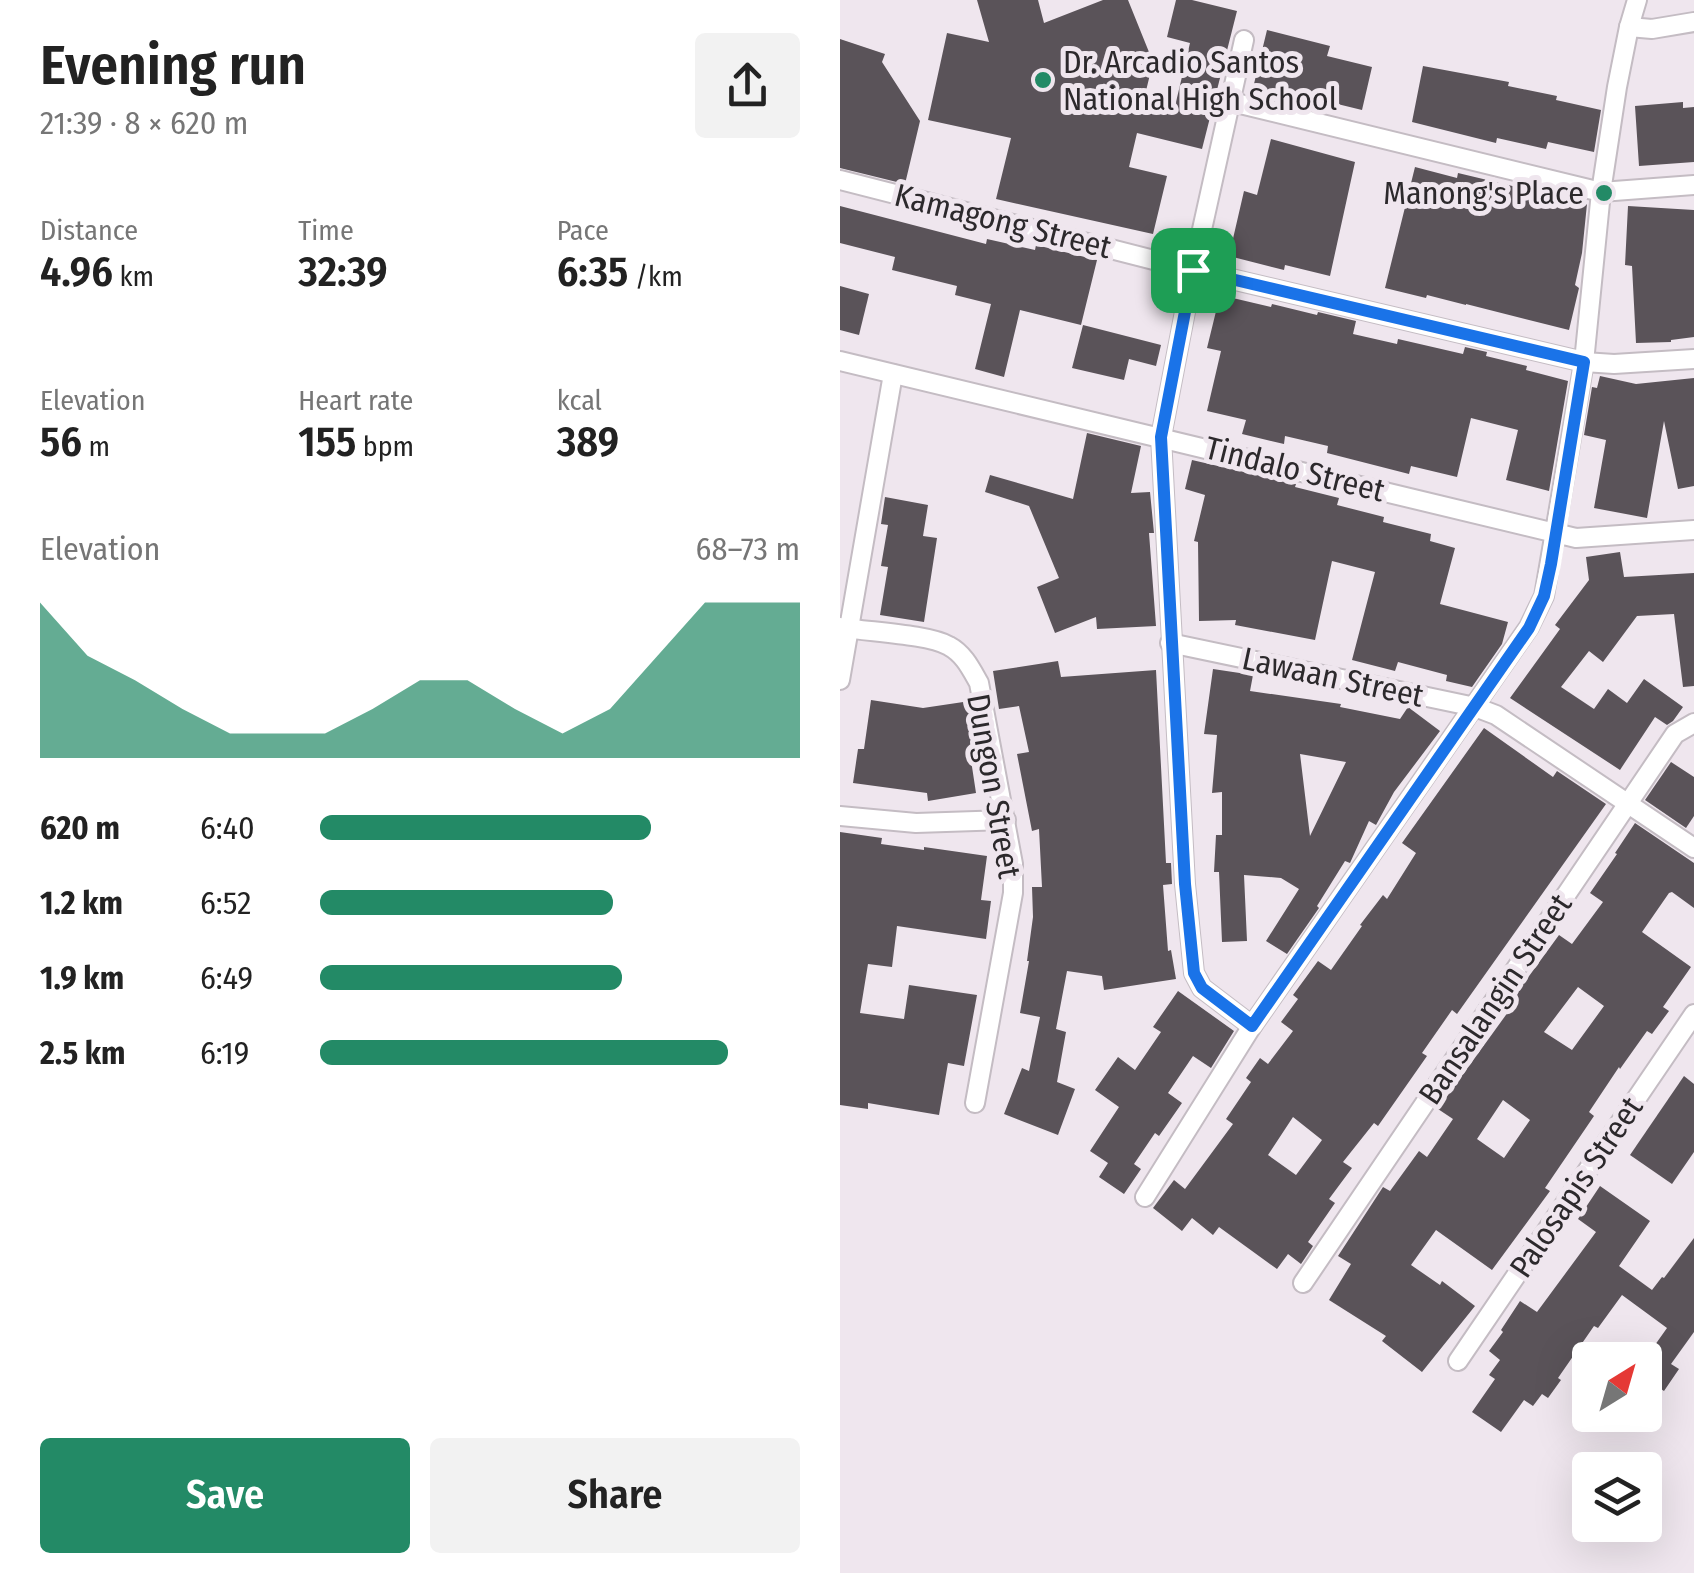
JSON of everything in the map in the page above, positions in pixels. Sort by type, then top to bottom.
[{"type":"street","points":[[1145,1197],[1252,1026],[1529,628],[1544,596],[1584,362],[1616,87],[1636,0]]},
{"type":"street","points":[[1628,26],[1652,30],[1694,22]]},
{"type":"street","points":[[1244,40],[1161,437],[1170,643],[1194,973],[1202,988],[1252,1026]]},
{"type":"street","points":[[1232,102],[1601,192],[1694,185]]},
{"type":"street","name":"Kamagong Street","points":[[840,180],[1193,270],[1584,362],[1614,364],[1694,358]]},
{"type":"street","name":"Tindalo Street","points":[[840,361],[1576,538],[1694,530]]},
{"type":"street","points":[[840,680],[844,628],[893,374]]},
{"type":"street","name":"Dungon Street","points":[[844,628],[949,646],[967,662],[978,683],[1014,864],[1013,893],[975,1103]]},
{"type":"street","name":"Lawaan Street","points":[[1170,643],[1475,707],[1496,715],[1694,848]]},
{"type":"street","name":"Bansalangin Street","points":[[1303,1283],[1675,734],[1694,723]]},
{"type":"street","points":[[840,816],[916,823],[1006,820]]},
{"type":"street","name":"Palosapis Street","points":[[1458,1361],[1694,1014]]},
{"type":"building","points":[[977,0],[1038,0],[1044,23],[1103,0],[1128,0],[1153,62],[1145,95],[1176,102],[1190,43],[1167,37],[1176,0],[1237,11],[1202,149],[1137,133],[1129,167],[1167,176],[1153,234],[996,199],[1011,138],[928,120],[947,33],[989,42]]},
{"type":"building","points":[[1267,30],[1330,46],[1327,56],[1372,67],[1362,110],[1253,88]]},
{"type":"building","points":[[840,39],[885,54],[882,62],[920,121],[905,184],[840,168]]},
{"type":"building","points":[[1423,66],[1509,82],[1508,86],[1601,110],[1594,152],[1548,142],[1546,149],[1497,138],[1496,143],[1412,122]]},
{"type":"building","points":[[1683,102],[1683,108],[1694,107],[1694,162],[1639,166],[1635,106]]},
{"type":"building","points":[[1271,139],[1355,162],[1330,276],[1285,265],[1284,270],[1229,256],[1244,191],[1257,195]]},
{"type":"building","points":[[1415,167],[1457,178],[1458,173],[1587,204],[1575,285],[1579,288],[1569,330],[1385,288]]},
{"type":"building","points":[[840,206],[986,244],[987,239],[1035,250],[1036,245],[1097,260],[1081,325],[1020,310],[1004,377],[975,369],[991,304],[955,295],[957,286],[892,270],[895,257],[840,243]]},
{"type":"building","points":[[1628,206],[1694,210],[1694,337],[1636,343],[1632,266],[1625,265]]},
{"type":"building","points":[[840,286],[869,294],[859,335],[840,330]]},
{"type":"building","points":[[1220,295],[1356,321],[1353,334],[1397,344],[1398,339],[1463,354],[1465,347],[1487,352],[1486,356],[1568,381],[1549,491],[1506,480],[1518,430],[1471,418],[1457,477],[1411,466],[1409,474],[1327,453],[1328,446],[1285,436],[1284,444],[1242,434],[1246,420],[1207,411],[1221,351],[1207,348]]},
{"type":"building","points":[[1083,325],[1161,345],[1156,366],[1129,359],[1124,380],[1072,368]]},
{"type":"building","points":[[1600,376],[1636,384],[1694,378],[1694,486],[1678,489],[1664,421],[1647,518],[1594,508],[1606,440],[1584,435],[1592,387],[1597,388]]},
{"type":"building","points":[[1087,433],[1141,446],[1131,493],[1150,492],[1156,626],[1097,629],[1096,617],[1055,633],[1037,587],[1059,578],[1029,506],[985,492],[990,475],[1073,499]]},
{"type":"building","points":[[1192,460],[1339,498],[1337,505],[1431,534],[1430,541],[1455,548],[1440,604],[1508,622],[1502,644],[1472,687],[1446,681],[1447,675],[1398,662],[1395,671],[1352,660],[1375,572],[1332,561],[1315,640],[1235,625],[1236,620],[1199,621],[1198,542],[1194,541],[1205,495],[1185,489]]},
{"type":"building","points":[[885,497],[928,505],[923,536],[937,538],[924,622],[880,615],[888,567],[881,566],[888,525],[881,524]]},
{"type":"building","points":[[1620,552],[1624,577],[1694,573],[1694,686],[1683,687],[1674,614],[1637,616],[1603,662],[1589,651],[1561,687],[1594,709],[1608,689],[1627,703],[1644,679],[1683,707],[1667,725],[1655,717],[1620,770],[1510,698],[1560,629],[1555,625],[1589,580],[1586,557]]},
{"type":"building","points":[[1058,661],[1061,677],[1156,670],[1166,863],[1171,863],[1172,884],[1163,885],[1168,951],[1171,950],[1176,979],[1104,990],[1102,976],[1067,971],[1056,1029],[1066,1032],[1057,1082],[1075,1089],[1058,1135],[1004,1114],[1022,1068],[1029,1071],[1040,1017],[1020,1013],[1029,961],[1032,887],[1042,887],[1039,829],[1032,831],[1017,754],[1029,752],[1019,706],[999,709],[993,671]]},
{"type":"building","points":[[1213,669],[1253,675],[1250,691],[1341,704],[1340,707],[1400,719],[1408,707],[1440,731],[1394,792],[1376,825],[1369,821],[1350,863],[1345,861],[1287,954],[1266,941],[1299,889],[1281,878],[1244,875],[1247,941],[1222,942],[1219,872],[1214,872],[1216,835],[1222,835],[1222,792],[1212,793],[1217,735],[1204,734]],"holes":[[[1300,754],[1346,762],[1310,836]]]},
{"type":"building","points":[[871,700],[923,708],[970,701],[977,746],[969,747],[976,793],[928,801],[927,793],[853,783],[858,749],[864,749]]},
{"type":"building","points":[[1484,728],[1553,777],[1557,771],[1606,804],[1457,1014],[1452,1010],[1422,1053],[1427,1056],[1378,1126],[1374,1123],[1343,1162],[1352,1168],[1329,1199],[1335,1203],[1308,1242],[1313,1246],[1301,1264],[1288,1254],[1277,1269],[1219,1227],[1213,1235],[1192,1218],[1182,1231],[1153,1208],[1174,1180],[1185,1189],[1233,1124],[1226,1119],[1251,1082],[1246,1078],[1260,1058],[1268,1064],[1293,1031],[1281,1022],[1298,999],[1293,995],[1318,961],[1331,970],[1383,895],[1387,899],[1416,853],[1402,843]],"holes":[[[1293,1117],[1322,1140],[1296,1175],[1268,1155]]]},
{"type":"building","points":[[1671,762],[1694,777],[1694,816],[1686,828],[1645,800]]},
{"type":"building","points":[[1635,823],[1694,863],[1694,908],[1669,893],[1642,932],[1691,967],[1663,1007],[1669,1011],[1652,1034],[1647,1031],[1619,1067],[1589,1112],[1594,1116],[1545,1188],[1550,1191],[1492,1270],[1436,1230],[1411,1265],[1440,1285],[1442,1281],[1475,1306],[1422,1372],[1382,1341],[1386,1336],[1329,1300],[1351,1264],[1338,1256],[1383,1187],[1390,1191],[1419,1151],[1427,1157],[1453,1119],[1438,1109],[1559,935],[1572,944],[1603,902],[1590,893]],"holes":[[[1578,987],[1604,1006],[1572,1050],[1544,1032]],[[1503,1100],[1530,1120],[1504,1158],[1477,1139]]]},
{"type":"building","points":[[840,832],[882,838],[881,844],[987,856],[981,900],[991,901],[986,939],[897,926],[892,967],[868,964],[860,1013],[904,1019],[909,985],[977,995],[964,1066],[948,1063],[939,1115],[868,1103],[868,1109],[840,1105]]},
{"type":"building","points":[[1178,991],[1234,1031],[1211,1068],[1193,1056],[1168,1093],[1182,1103],[1134,1164],[1141,1169],[1124,1194],[1099,1177],[1108,1163],[1090,1151],[1119,1107],[1095,1090],[1118,1057],[1135,1070],[1161,1032],[1153,1027]]},
{"type":"building","points":[[1684,1076],[1694,1084],[1694,1152],[1672,1184],[1630,1155]]},
{"type":"building","points":[[1600,1186],[1650,1221],[1619,1266],[1652,1290],[1694,1238],[1694,1332],[1671,1364],[1679,1369],[1664,1391],[1662,1342],[1657,1342],[1667,1328],[1622,1295],[1598,1328],[1594,1326],[1583,1342],[1572,1342],[1572,1358],[1548,1398],[1542,1394],[1533,1406],[1524,1400],[1501,1432],[1472,1412],[1495,1379],[1489,1375],[1500,1360],[1489,1351],[1520,1301],[1537,1312],[1596,1232],[1578,1219]]},
{"type":"place","name":"Dr. Arcadio Santos National High School","points":[[1043,80]]},
{"type":"place","name":"Manong's Place","points":[[1604,193]]},
{"type":"route","points":[[1193,270],[1584,362],[1551,564],[1544,596],[1529,628],[1252,1026],[1215,1000],[1194,973],[1185,884],[1161,437],[1193,270]]}]
